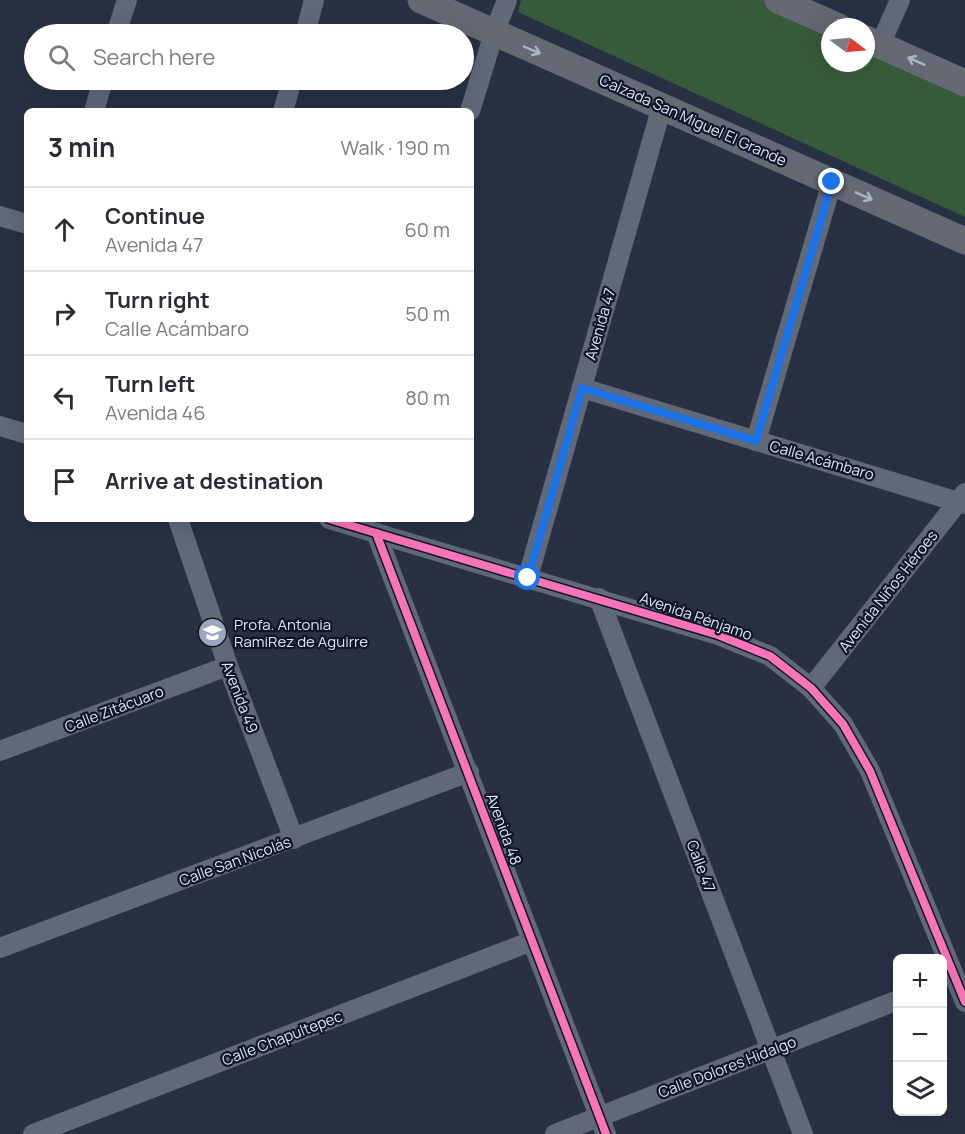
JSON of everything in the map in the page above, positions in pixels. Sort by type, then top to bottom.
[{"type":"street","points":[[119,24],[127,0]]},
{"type":"street","points":[[307,24],[314,0]]},
{"type":"street","name":"Calzada San Miguel El Grande","points":[[421,0],[965,241]]},
{"type":"street","points":[[471,108],[494,33],[507,0]]},
{"type":"street","points":[[778,0],[821,19]]},
{"type":"street","points":[[875,39],[900,0]]},
{"type":"street","points":[[875,43],[965,83]]},
{"type":"street","points":[[95,108],[100,90]]},
{"type":"street","points":[[284,108],[289,90]]},
{"type":"street","name":"Avenida 47","points":[[528,578],[662,106]]},
{"type":"street","points":[[756,441],[832,182]]},
{"type":"street","points":[[0,216],[24,223]]},
{"type":"street","name":"Calle Acámbaro","points":[[582,388],[756,441],[963,499]]},
{"type":"street","points":[[0,426],[24,433]]},
{"type":"street","name":"Avenida Niños Héroes","points":[[811,688],[963,499]]},
{"type":"street","name":"Avenida 49","points":[[179,522],[228,666],[294,839]]},
{"type":"street","name":"Avenida Pénjamo","points":[[353,522],[376,533],[718,635],[770,656],[811,688],[843,724],[870,771],[965,1002]]},
{"type":"street","name":"Avenida 48","points":[[376,533],[603,1126]]},
{"type":"street","name":"Calle 47","points":[[599,598],[803,1134]]},
{"type":"street","name":"Calle Zitácuaro","points":[[0,752],[228,666]]},
{"type":"street","name":"Calle San Nicolás","points":[[0,948],[469,772]]},
{"type":"street","name":"Calle Chapultepec","points":[[33,1134],[532,941]]},
{"type":"street","name":"Calle Dolores Hidalgo","points":[[555,1134],[603,1126],[771,1050],[893,1002]]},
{"type":"green space","points":[[521,0],[767,0],[821,25],[821,72],[875,72],[875,50],[965,91],[965,217],[518,12]]},
{"type":"cycle path","points":[[339,522],[718,635],[770,656],[811,688],[843,724],[870,771],[965,1002]]},
{"type":"cycle path","points":[[376,533],[606,1134]]},
{"type":"place","name":"Profa. Antonia RamiRez de Aguirre","points":[[213,633]]},
{"type":"route","points":[[528,578],[582,388],[756,441],[832,182]]}]
